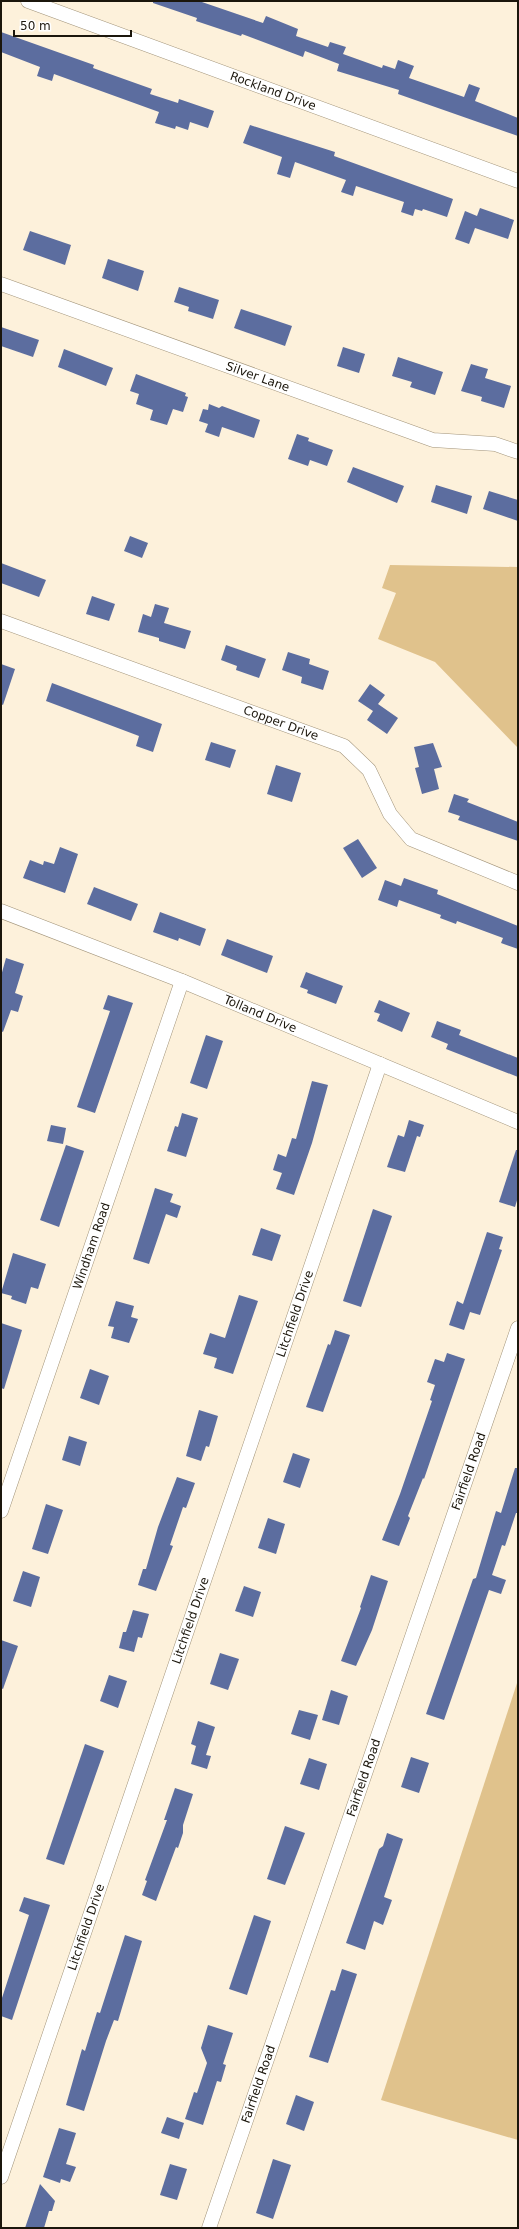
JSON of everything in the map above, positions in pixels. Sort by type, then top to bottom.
[{"type":"street","name":"Rockland Drive","points":[[28,1],[518,181]]},
{"type":"street","name":"Silver Lane","points":[[1,284],[433,440],[495,444],[518,452]]},
{"type":"street","name":"Copper Drive","points":[[1,621],[344,746],[369,770],[390,814],[411,839],[518,883]]},
{"type":"street","name":"Tolland Drive","points":[[1,911],[182,981],[518,1122]]},
{"type":"street","name":"Windham Road","points":[[1,1511],[182,981]]},
{"type":"street","name":"Litchfield Drive","points":[[1,2177],[380,1064]]},
{"type":"street","name":"Fairfield Road","points":[[209,2228],[452,1515],[518,1328]]},
{"type":"shaded area","points":[[390,565],[518,567],[518,748],[435,662],[378,639],[396,593],[382,588]]},
{"type":"shaded area","points":[[518,1680],[518,2140],[381,2100]]},
{"type":"building","points":[[153,1],[199,1],[263,23],[266,16],[298,29],[296,36],[328,47],[330,42],[346,47],[343,54],[382,68],[383,65],[395,69],[398,60],[414,66],[409,78],[464,97],[469,84],[480,88],[475,101],[518,118],[518,136],[398,94],[399,90],[337,71],[339,64],[305,51],[303,57],[242,34],[241,36],[196,21],[197,18],[153,3]]},
{"type":"building","points":[[1,32],[94,65],[93,68],[152,89],[150,94],[178,103],[179,99],[214,111],[208,128],[190,122],[188,130],[176,126],[175,129],[155,123],[159,112],[54,74],[52,81],[37,76],[40,67],[1,52]]},
{"type":"building","points":[[250,125],[335,152],[334,156],[453,199],[447,217],[423,209],[422,211],[415,209],[413,216],[401,212],[404,202],[356,186],[353,196],[341,192],[346,180],[295,162],[290,178],[277,174],[282,157],[243,143]]},
{"type":"building","points":[[480,208],[514,220],[508,239],[475,228],[469,244],[455,239],[465,211],[477,216]]},
{"type":"building","points":[[30,231],[71,245],[65,265],[23,250]]},
{"type":"building","points":[[108,259],[144,271],[138,291],[102,278]]},
{"type":"building","points":[[179,287],[219,300],[213,319],[188,311],[189,307],[174,302]]},
{"type":"building","points":[[241,309],[292,326],[285,346],[234,328]]},
{"type":"building","points":[[1,327],[39,340],[33,357],[1,346]]},
{"type":"building","points":[[343,347],[365,354],[359,373],[337,366]]},
{"type":"building","points":[[64,349],[113,368],[106,386],[58,367]]},
{"type":"building","points":[[398,357],[443,372],[435,395],[410,387],[412,382],[392,376]]},
{"type":"building","points":[[471,364],[488,369],[485,378],[511,386],[504,408],[481,401],[482,397],[461,391]]},
{"type":"building","points":[[136,374],[186,393],[185,396],[188,397],[183,412],[173,409],[167,425],[150,420],[153,410],[136,404],[139,394],[130,391]]},
{"type":"building","points":[[209,404],[219,408],[222,406],[260,420],[254,438],[222,427],[219,437],[205,432],[208,424],[199,421],[203,409],[208,410]]},
{"type":"building","points":[[297,434],[309,438],[308,441],[333,450],[327,466],[310,460],[308,466],[288,459]]},
{"type":"building","points":[[353,467],[404,486],[397,503],[347,482]]},
{"type":"building","points":[[436,485],[472,496],[467,514],[431,502]]},
{"type":"building","points":[[489,491],[518,500],[518,521],[483,509]]},
{"type":"building","points":[[130,536],[148,543],[142,558],[124,551]]},
{"type":"building","points":[[1,563],[46,580],[39,597],[1,583]]},
{"type":"building","points":[[92,596],[115,604],[109,621],[86,614]]},
{"type":"building","points":[[155,604],[169,608],[164,623],[191,631],[185,649],[159,641],[159,638],[138,632],[143,614],[151,617]]},
{"type":"building","points":[[226,645],[266,659],[259,678],[236,670],[237,666],[221,660]]},
{"type":"building","points":[[288,652],[310,659],[309,664],[329,671],[323,690],[301,683],[302,677],[282,670]]},
{"type":"building","points":[[1,664],[15,669],[3,705],[1,704]]},
{"type":"building","points":[[52,683],[162,724],[153,752],[136,746],[139,736],[46,701]]},
{"type":"building","points":[[370,684],[385,695],[378,704],[398,718],[387,734],[367,720],[373,711],[358,701]]},
{"type":"building","points":[[211,742],[236,750],[230,768],[205,760]]},
{"type":"building","points":[[433,743],[442,767],[434,769],[439,789],[422,794],[415,768],[419,767],[414,747]]},
{"type":"building","points":[[276,765],[301,773],[292,802],[267,794]]},
{"type":"building","points":[[454,794],[469,799],[467,802],[518,822],[518,841],[458,820],[460,816],[448,812]]},
{"type":"building","points":[[358,839],[377,868],[362,878],[343,848]]},
{"type":"building","points":[[60,847],[78,854],[65,893],[23,878],[30,860],[43,865],[44,861],[54,864]]},
{"type":"building","points":[[404,878],[438,890],[437,894],[518,926],[518,949],[501,943],[503,938],[457,921],[456,924],[440,918],[441,915],[399,900],[397,907],[378,900],[385,880],[401,886]]},
{"type":"building","points":[[94,887],[138,904],[131,921],[87,904]]},
{"type":"building","points":[[160,912],[206,929],[200,946],[179,938],[178,941],[153,932]]},
{"type":"building","points":[[227,939],[273,956],[267,973],[221,955]]},
{"type":"building","points":[[6,958],[24,964],[15,993],[23,996],[18,1012],[11,1010],[3,1032],[1,1031],[1,976]]},
{"type":"building","points":[[306,972],[343,986],[336,1004],[307,993],[308,990],[300,987]]},
{"type":"building","points":[[108,995],[133,1003],[95,1113],[77,1107],[110,1011],[103,1009]]},
{"type":"building","points":[[379,1000],[410,1013],[402,1032],[377,1021],[380,1014],[374,1012]]},
{"type":"building","points":[[437,1021],[461,1030],[459,1035],[518,1058],[518,1077],[446,1049],[448,1044],[431,1037]]},
{"type":"building","points":[[206,1035],[223,1041],[207,1089],[190,1083]]},
{"type":"building","points":[[312,1081],[328,1085],[312,1143],[294,1195],[276,1189],[282,1173],[273,1170],[278,1154],[286,1157],[292,1138],[296,1139]]},
{"type":"building","points":[[182,1113],[198,1118],[186,1157],[167,1151],[175,1126],[178,1127]]},
{"type":"building","points":[[409,1120],[424,1125],[420,1137],[417,1136],[405,1172],[387,1167],[398,1135],[404,1137]]},
{"type":"building","points":[[51,1125],[66,1128],[63,1144],[47,1141]]},
{"type":"building","points":[[66,1145],[84,1151],[59,1227],[40,1220]]},
{"type":"building","points":[[516,1150],[518,1150],[518,1197],[515,1207],[499,1202]]},
{"type":"building","points":[[155,1188],[173,1194],[170,1202],[181,1206],[177,1218],[166,1214],[149,1264],[133,1259]]},
{"type":"building","points":[[373,1209],[392,1216],[361,1307],[343,1301]]},
{"type":"building","points":[[261,1228],[281,1235],[272,1261],[252,1255]]},
{"type":"building","points":[[487,1232],[503,1237],[499,1249],[502,1250],[480,1315],[470,1312],[464,1330],[449,1325],[457,1301],[463,1304]]},
{"type":"building","points":[[13,1253],[46,1264],[38,1289],[31,1287],[26,1304],[11,1299],[12,1296],[1,1293]]},
{"type":"building","points":[[239,1295],[258,1301],[233,1374],[214,1368],[217,1358],[203,1354],[210,1333],[225,1338]]},
{"type":"building","points":[[116,1301],[134,1306],[131,1317],[138,1319],[129,1343],[111,1338],[114,1327],[108,1326]]},
{"type":"building","points":[[1,1323],[22,1330],[4,1389],[1,1388]]},
{"type":"building","points":[[335,1330],[350,1335],[323,1412],[306,1407],[328,1344],[330,1345]]},
{"type":"building","points":[[447,1353],[465,1359],[424,1479],[423,1478],[408,1516],[410,1518],[399,1546],[382,1540],[400,1494],[432,1401],[430,1400],[435,1385],[427,1382],[435,1359],[444,1362]]},
{"type":"building","points":[[90,1369],[109,1376],[99,1405],[80,1398]]},
{"type":"building","points":[[199,1410],[218,1416],[209,1447],[206,1446],[201,1461],[186,1456]]},
{"type":"building","points":[[69,1436],[87,1442],[80,1466],[62,1460]]},
{"type":"building","points":[[293,1453],[310,1459],[300,1488],[283,1482]]},
{"type":"building","points":[[515,1468],[518,1468],[518,1513],[516,1513],[505,1546],[502,1545],[492,1575],[506,1580],[501,1594],[489,1590],[444,1720],[426,1714],[473,1579],[476,1578],[496,1511],[501,1513]]},
{"type":"building","points":[[177,1477],[195,1483],[186,1508],[183,1507],[170,1545],[173,1546],[156,1591],[138,1585],[143,1569],[146,1569],[158,1527]]},
{"type":"building","points":[[46,1504],[63,1510],[48,1554],[32,1549]]},
{"type":"building","points":[[268,1518],[285,1524],[276,1554],[258,1548]]},
{"type":"building","points":[[23,1571],[40,1577],[31,1607],[13,1601]]},
{"type":"building","points":[[371,1575],[388,1581],[372,1630],[356,1666],[341,1661],[361,1608],[360,1607]]},
{"type":"building","points":[[244,1586],[261,1592],[253,1617],[235,1611]]},
{"type":"building","points":[[133,1610],[149,1614],[142,1638],[138,1637],[134,1652],[119,1648],[123,1632],[126,1632]]},
{"type":"building","points":[[1,1640],[18,1646],[3,1689],[1,1688]]},
{"type":"building","points":[[220,1653],[239,1659],[228,1690],[210,1684]]},
{"type":"building","points":[[109,1675],[127,1681],[118,1708],[100,1701]]},
{"type":"building","points":[[331,1690],[348,1696],[339,1725],[322,1720]]},
{"type":"building","points":[[299,1710],[318,1715],[310,1740],[291,1734]]},
{"type":"building","points":[[198,1721],[215,1727],[206,1755],[211,1756],[207,1769],[191,1764],[196,1746],[191,1744]]},
{"type":"building","points":[[85,1744],[104,1751],[64,1865],[46,1859]]},
{"type":"building","points":[[411,1757],[429,1763],[419,1793],[401,1787]]},
{"type":"building","points":[[309,1758],[327,1764],[319,1790],[300,1784]]},
{"type":"building","points":[[175,1788],[193,1794],[183,1825],[183,1833],[178,1848],[176,1847],[156,1901],[142,1895],[147,1881],[145,1880],[167,1820],[164,1820]]},
{"type":"building","points":[[285,1826],[305,1833],[285,1885],[267,1879]]},
{"type":"building","points":[[387,1833],[403,1839],[384,1897],[392,1900],[383,1925],[374,1921],[365,1950],[346,1943],[379,1849],[383,1846]]},
{"type":"building","points":[[24,1897],[50,1905],[12,2020],[1,2016],[1,2001],[29,1915],[19,1911]]},
{"type":"building","points":[[254,1915],[271,1921],[247,1995],[229,1989]]},
{"type":"building","points":[[125,1935],[142,1941],[118,2021],[114,2020],[106,2041],[84,2111],[66,2105],[82,2049],[85,2051],[97,2012],[100,2013]]},
{"type":"building","points":[[342,1969],[357,1974],[328,2063],[309,2057],[331,1990],[335,1991]]},
{"type":"building","points":[[208,2025],[233,2033],[223,2064],[226,2065],[221,2082],[217,2081],[203,2125],[185,2119],[194,2092],[197,2093],[207,2063],[201,2048]]},
{"type":"building","points":[[296,2095],[314,2102],[304,2131],[286,2124]]},
{"type":"building","points":[[167,2117],[184,2123],[179,2139],[161,2133]]},
{"type":"building","points":[[59,2128],[76,2133],[66,2164],[76,2167],[70,2182],[61,2179],[60,2183],[43,2177]]},
{"type":"building","points":[[273,2159],[291,2165],[273,2219],[256,2213]]},
{"type":"building","points":[[170,2164],[187,2169],[177,2200],[160,2195]]},
{"type":"building","points":[[40,2184],[55,2201],[52,2211],[49,2211],[44,2228],[25,2228]]}]
